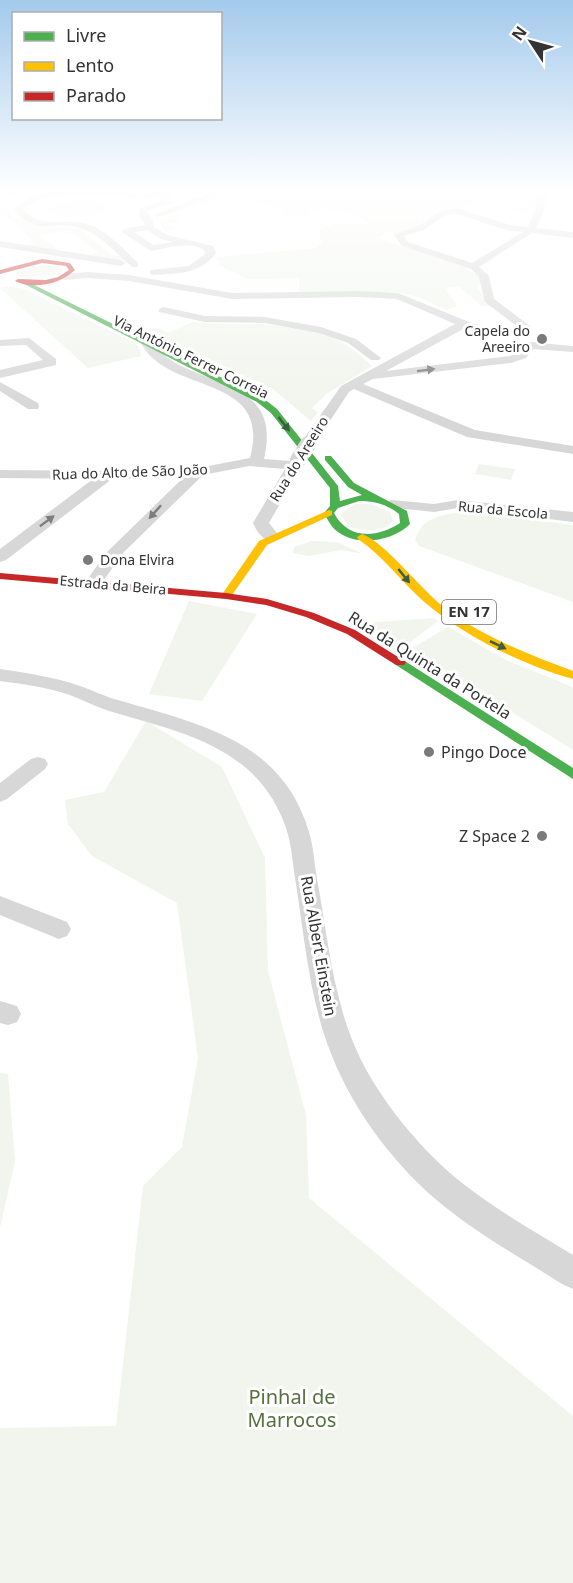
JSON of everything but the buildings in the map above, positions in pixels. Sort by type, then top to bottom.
[{"type":"main road","points":[[20,264],[5,267],[8,276],[22,282]]},
{"type":"main road","points":[[0,283],[62,278],[70,274],[72,267],[64,264]]},
{"type":"main road","name":"Via António Ferrer Correia","points":[[62,278],[56,287],[60,294],[266,392],[286,409],[351,485],[373,498]]},
{"type":"main road","name":"Via António Ferrer Correia","points":[[22,282],[239,388],[274,411],[335,488],[332,510]]},
{"type":"main road","points":[[226,596],[256,551],[272,537],[290,531],[351,499],[373,498],[392,504],[404,513],[402,531],[377,537],[290,531]]},
{"type":"main road","points":[[332,510],[330,521],[336,528],[348,534]]},
{"type":"main road","name":"EN 17","points":[[362,537],[384,550],[418,591],[468,629],[507,649],[573,675]]},
{"type":"main road","name":"Estrada da Beira","points":[[0,576],[226,596]]},
{"type":"main road","name":"Rua da Quinta da Portela","points":[[226,596],[287,607],[351,632],[573,774]]},
{"type":"main road","name":"EN 17","points":[[462,608],[514,638],[573,661]]},
{"type":"street","points":[[70,264],[123,276],[243,296],[398,296],[416,301],[464,324],[495,332],[522,334],[530,345]]},
{"type":"street","points":[[128,264],[175,273],[180,276],[180,279],[173,285]]},
{"type":"street","points":[[175,273],[200,264]]},
{"type":"street","points":[[465,264],[474,267],[484,276],[489,300],[498,309],[525,327],[522,334]]},
{"type":"street","points":[[474,267],[477,264]]},
{"type":"street","points":[[136,278],[148,273],[164,271]]},
{"type":"street","points":[[62,278],[95,274],[123,276]]},
{"type":"street","points":[[152,317],[199,290]]},
{"type":"street","points":[[163,310],[205,319],[265,320],[321,330],[352,341],[375,358]]},
{"type":"street","name":"Rua do Areeiro","points":[[272,537],[264,530],[261,523],[340,394],[352,384],[464,324]]},
{"type":"street","points":[[0,343],[29,341],[52,362],[0,374]]},
{"type":"street","points":[[560,346],[573,341]]},
{"type":"street","name":"Via António Ferrer Correia","points":[[147,343],[163,360],[229,390],[243,399],[258,414],[263,426],[261,450],[256,463]]},
{"type":"street","points":[[368,375],[380,376],[511,359],[522,356],[530,345]]},
{"type":"street","points":[[530,345],[573,349]]},
{"type":"street","points":[[352,384],[472,434],[573,450]]},
{"type":"street","points":[[0,386],[33,406]]},
{"type":"street","name":"Rua do Alto de São João","points":[[0,474],[108,475],[198,472],[240,463],[296,463]]},
{"type":"street","points":[[93,583],[99,571],[119,549],[173,492],[198,472]]},
{"type":"street","points":[[0,557],[108,475]]},
{"type":"street","name":"Rua da Escola","points":[[392,504],[434,508],[458,504],[475,505],[573,517]]},
{"type":"street","name":"Rua da Escola","points":[[402,531],[434,508]]},
{"type":"street","name":"Rua Albert Einstein","points":[[0,675],[72,689],[105,702],[172,722],[228,743],[259,764],[272,778],[292,811],[298,832],[330,1015],[345,1056],[372,1107],[404,1147],[453,1195],[573,1273]]},
{"type":"street","points":[[0,794],[38,764]]},
{"type":"street","points":[[0,905],[59,929]]},
{"type":"green space","points":[[220,264],[457,264],[481,278],[477,287],[490,306],[482,306],[458,286],[444,288],[457,306],[446,310],[419,297],[396,292],[299,292],[299,278],[248,279]]},
{"type":"green space","points":[[26,266],[60,266],[62,271],[60,274],[25,278],[16,275],[17,270]]},
{"type":"green space","points":[[11,286],[24,289],[133,342],[139,347],[141,356],[88,368],[0,288]]},
{"type":"green space","points":[[192,322],[269,325],[307,330],[343,343],[372,366],[326,394],[312,408],[318,412],[311,421],[273,389],[146,329],[158,328],[168,333]]},
{"type":"green space","points":[[479,464],[515,469],[511,480],[475,474]]},
{"type":"green space","points":[[355,504],[371,504],[390,512],[393,521],[379,529],[349,527],[340,514]]},
{"type":"green space","points":[[453,513],[479,513],[573,525],[573,602],[419,546],[415,540],[425,524],[435,518]]},
{"type":"green space","points":[[312,541],[337,542],[363,554],[341,550],[309,556],[293,553],[294,547]]},
{"type":"green space","points":[[189,601],[257,614],[202,701],[149,694]]},
{"type":"green space","points":[[434,618],[438,621],[405,646],[363,623]]},
{"type":"green space","points":[[448,627],[506,660],[573,687],[573,750],[411,649]]},
{"type":"green space","name":"Pinhal de Marrocos","points":[[146,721],[222,767],[265,858],[268,971],[306,1115],[309,1198],[573,1416],[573,1583],[0,1583],[0,1428],[116,1426],[143,1186],[182,1147],[198,1058],[177,903],[92,856],[68,824],[65,800],[104,792]]},
{"type":"green space","points":[[0,1073],[8,1074],[15,1161],[0,1228]]},
{"type":"traffic: fast","points":[[24,282],[260,400],[274,411],[335,488],[335,506]]},
{"type":"traffic: fast","points":[[328,458],[351,485],[373,498]]},
{"type":"traffic: fast","points":[[358,498],[388,503],[404,513],[405,524],[396,530],[374,537],[362,537],[342,531],[334,523],[329,513],[335,506],[358,498]]},
{"type":"traffic: fast","points":[[400,662],[573,774]]},
{"type":"traffic: slow","points":[[226,596],[263,543],[329,513]]},
{"type":"traffic: slow","points":[[362,537],[380,550],[426,598],[459,623],[515,652],[573,675]]},
{"type":"traffic: jam","points":[[0,272],[31,264]]},
{"type":"traffic: jam","points":[[18,281],[46,282],[60,278],[72,270],[67,264]]},
{"type":"traffic: jam","points":[[0,576],[226,596],[267,602],[310,615],[351,632],[400,662]]},
{"type":"place","name":"Capela do Areeiro","points":[[542,339]]},
{"type":"place","name":"Dona Elvira","points":[[88,560]]},
{"type":"place","name":"Pingo Doce","points":[[429,752]]},
{"type":"place","name":"Z Space 2","points":[[542,836]]}]
